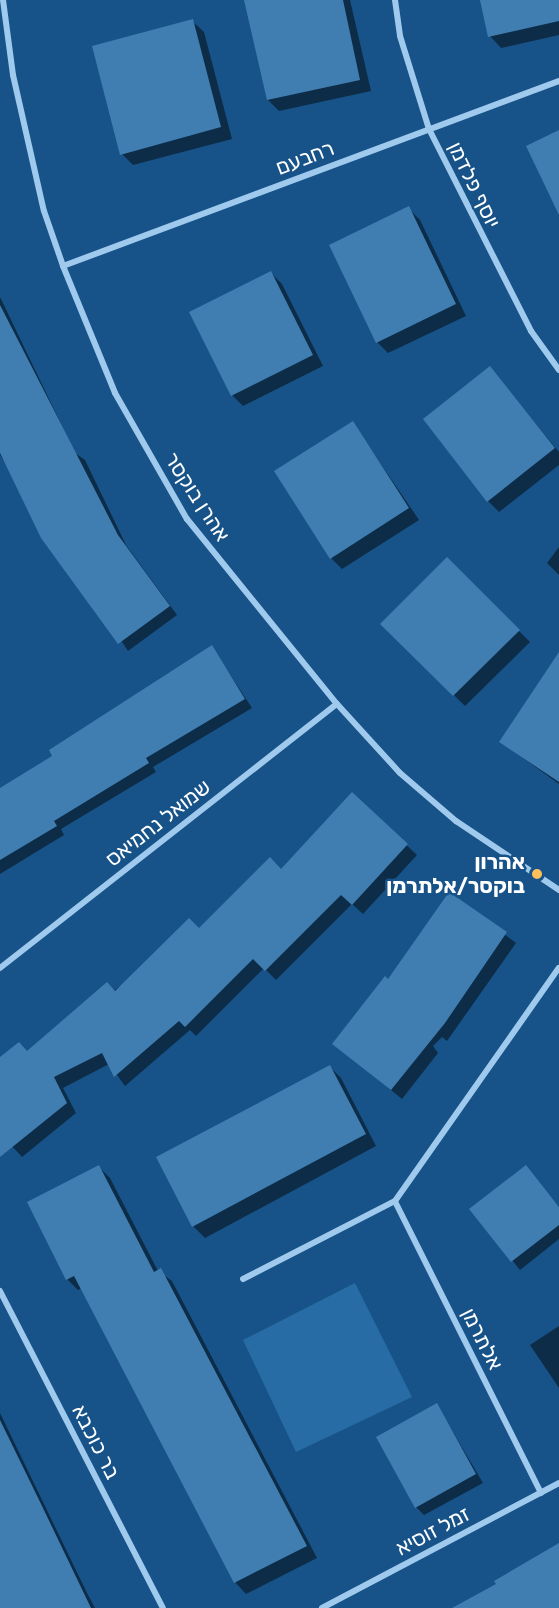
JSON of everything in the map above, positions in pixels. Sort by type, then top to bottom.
[{"type":"street","name":"אהרן בוקסר","points":[[3,0],[15,87],[44,211],[63,266],[116,393],[187,519],[337,704],[400,773],[456,821],[559,890]]},
{"type":"street","name":"יוסף פלדמן","points":[[395,0],[400,36],[429,129],[531,331],[559,370]]},
{"type":"street","name":"רחבעם","points":[[63,266],[559,81]]},
{"type":"street","name":"שמואל נחמיאס","points":[[0,968],[337,704]]},
{"type":"street","points":[[243,1279],[395,1201],[559,968]]},
{"type":"street","name":"אלתרמן","points":[[395,1201],[540,1492]]},
{"type":"street","name":"בר כוכבא","points":[[0,1291],[163,1608]]},
{"type":"street","name":"זמל זוסיא","points":[[322,1608],[559,1483]]},
{"type":"shaded area","points":[[355,1283],[412,1397],[296,1452],[243,1340]]},
{"type":"building","points":[[244,0],[343,0],[360,80],[267,100]]},
{"type":"building","points":[[480,0],[559,0],[559,21],[488,37]]},
{"type":"building","points":[[193,19],[221,127],[120,155],[92,46]]},
{"type":"building","points":[[559,130],[559,215],[526,146]]},
{"type":"building","points":[[409,206],[456,304],[376,343],[329,245]]},
{"type":"building","points":[[271,271],[313,355],[231,396],[189,312]]},
{"type":"building","points":[[0,305],[118,535],[170,606],[118,644],[41,538],[0,453]]},
{"type":"building","points":[[490,366],[555,448],[487,502],[423,419]]},
{"type":"building","points":[[353,421],[409,508],[330,559],[274,471]]},
{"type":"building","points":[[447,557],[520,630],[453,696],[380,624]]},
{"type":"building","points":[[212,645],[245,699],[146,758],[149,763],[54,821],[57,826],[0,860],[0,788],[52,756],[49,750]]},
{"type":"building","points":[[559,652],[559,782],[499,742]]},
{"type":"building","points":[[352,792],[408,844],[352,905],[341,895],[265,971],[253,959],[185,1027],[179,1021],[114,1077],[102,1053],[54,1077],[67,1103],[0,1157],[0,1057],[19,1042],[27,1051],[107,982],[115,991],[189,918],[199,928],[270,857],[281,869]]},
{"type":"building","points":[[449,892],[507,932],[445,1023],[391,1090],[332,1044],[385,976],[388,979]]},
{"type":"building","points":[[330,1065],[366,1134],[192,1227],[156,1157]]},
{"type":"building","points":[[99,1165],[154,1272],[161,1268],[307,1546],[234,1583],[74,1276],[66,1280],[27,1202]]},
{"type":"building","points":[[526,1165],[559,1207],[559,1225],[511,1262],[469,1209]]},
{"type":"building","points":[[437,1403],[476,1474],[415,1508],[376,1437]]},
{"type":"building","points":[[0,1420],[42,1506],[91,1608],[0,1608]]},
{"type":"building","points":[[559,1543],[559,1608],[452,1608],[496,1584],[494,1581]]},
{"type":"place","name":"אהרון בוקסר/אלתרמן","points":[[537,874]]}]
